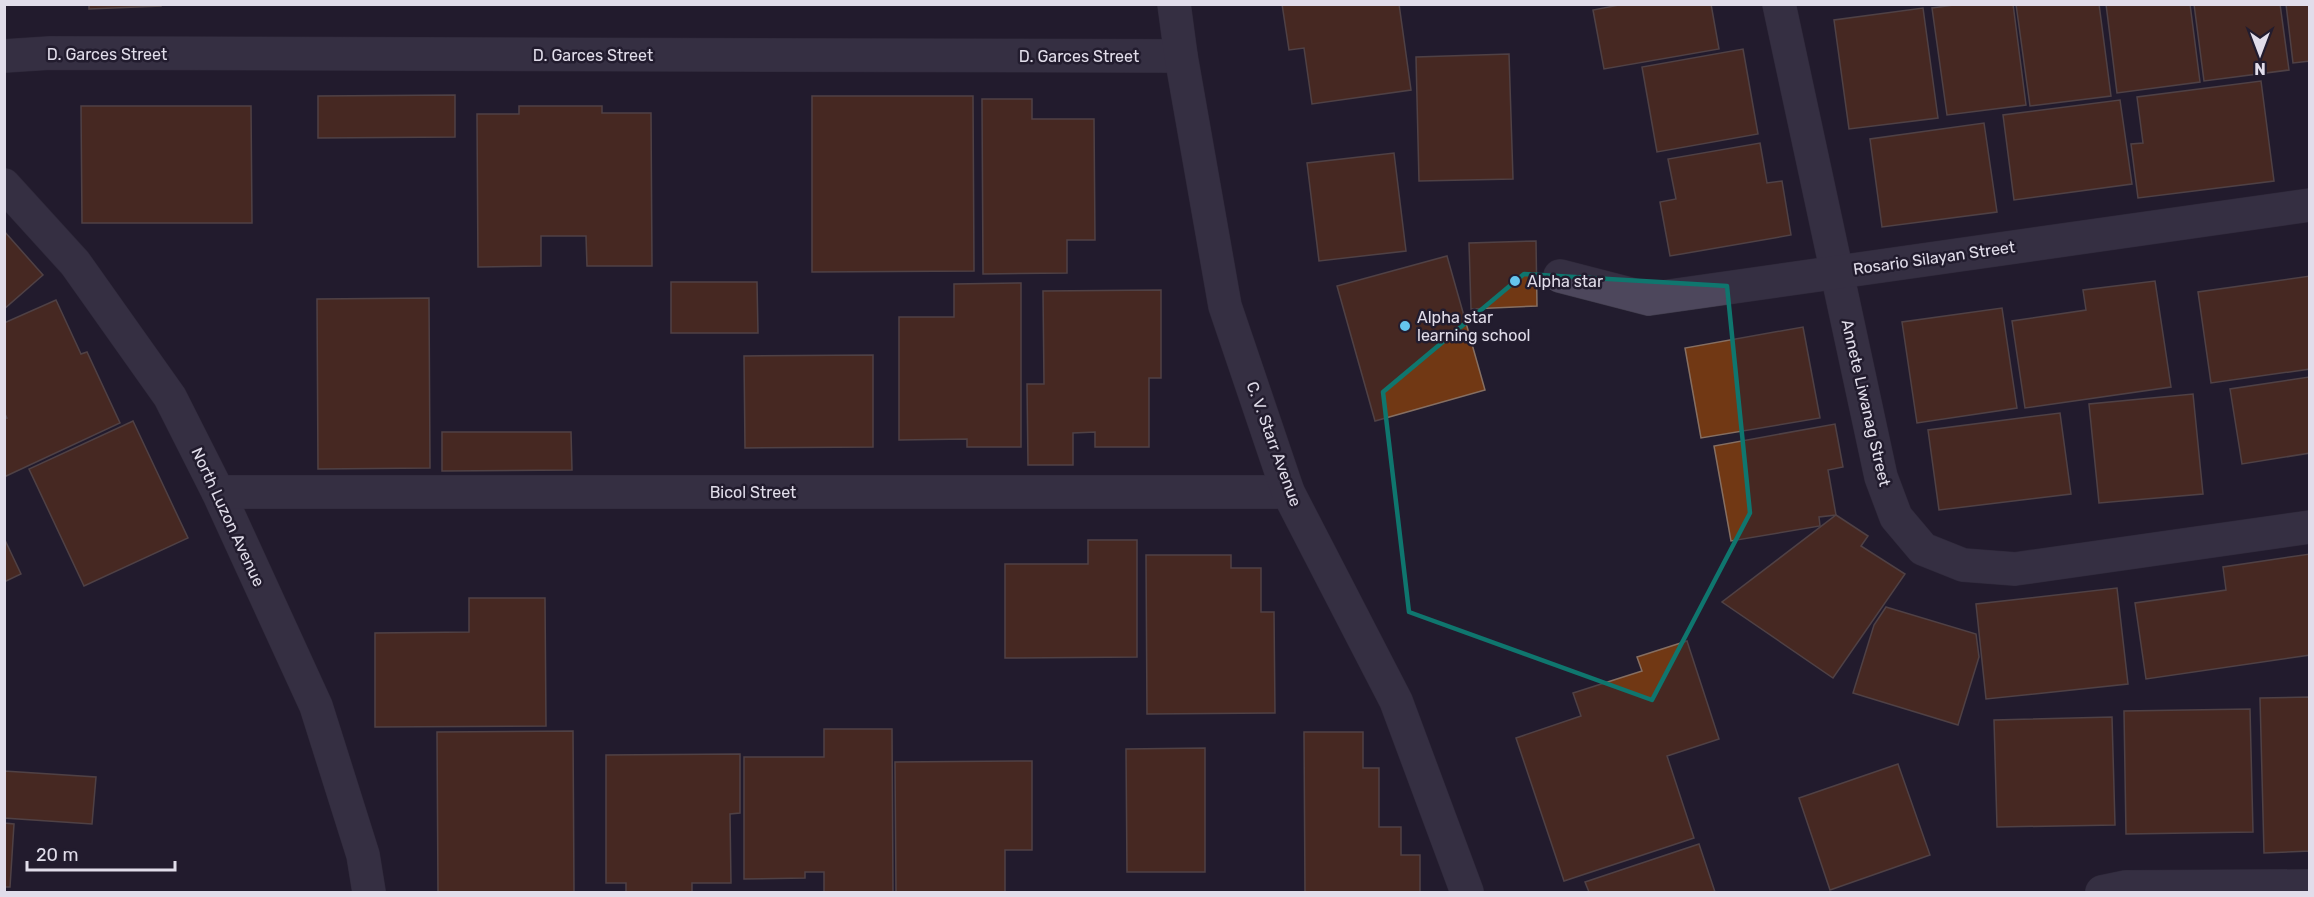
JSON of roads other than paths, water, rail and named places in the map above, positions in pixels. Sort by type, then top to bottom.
[{"type":"street","name":"C. V. Starr Avenue","points":[[1174,4],[1225,306],[1288,492],[1396,701],[1467,892]]},
{"type":"street","name":"Annete Liwanag Street","points":[[1779,4],[1881,477],[1896,518],[1923,549],[1963,565],[2015,569],[2310,526]]},
{"type":"street","name":"D. Garces Street","points":[[4,56],[98,54],[1181,56]]},
{"type":"street","name":"North Luzon Avenue","points":[[4,185],[75,263],[170,397],[218,492],[316,706],[363,855],[369,892]]},
{"type":"street","name":"Rosario Silayan Street","points":[[1560,276],[1649,299],[2310,205]]},
{"type":"street","name":"Bicol Street","points":[[218,492],[1288,492]]},
{"type":"street","points":[[2102,892],[2126,887],[2271,889],[2310,886]]},
{"type":"place","name":"Alpha star","points":[[1515,281]]},
{"type":"place","name":"Alpha star learning school","points":[[1405,326]]}]
